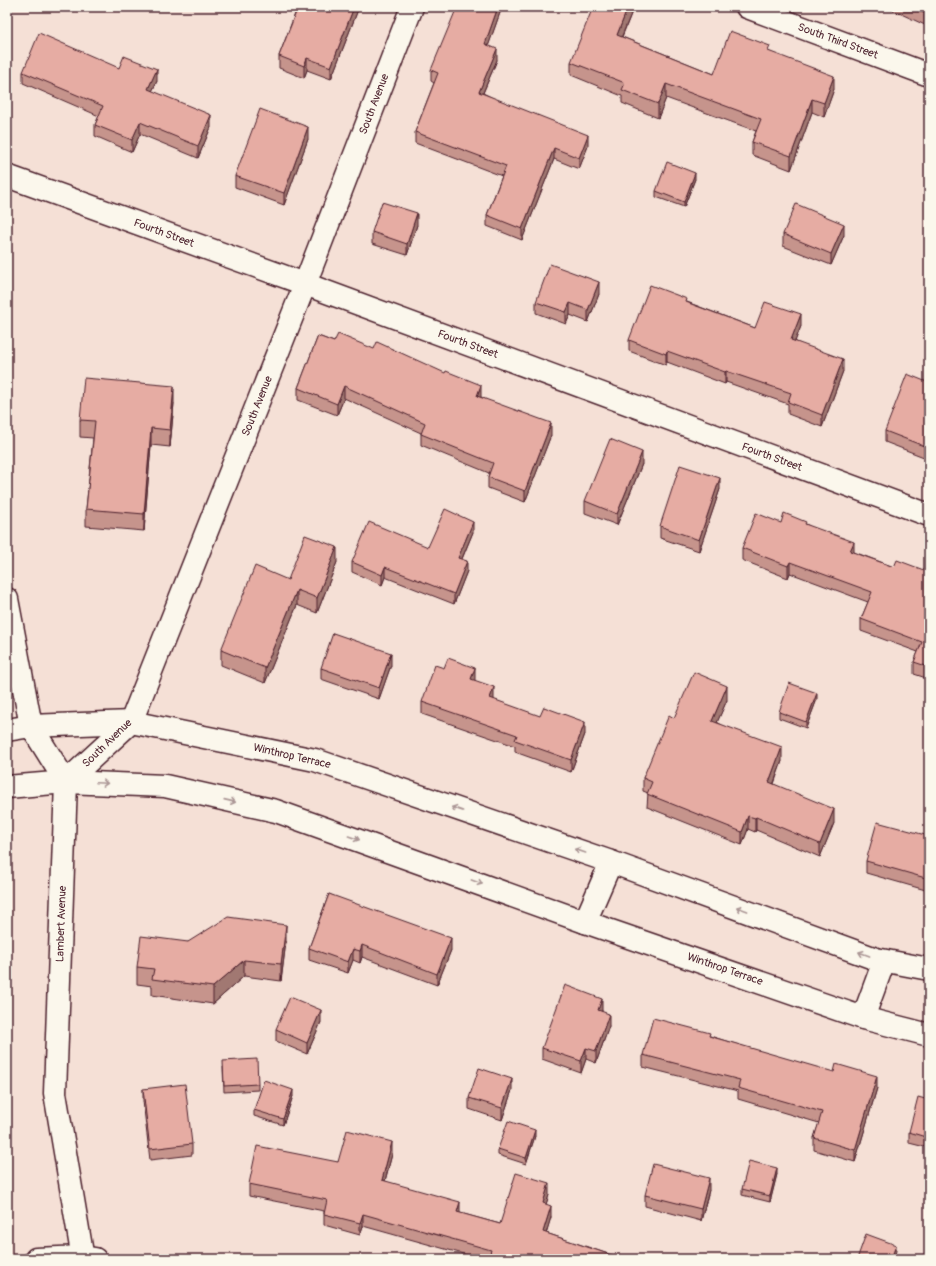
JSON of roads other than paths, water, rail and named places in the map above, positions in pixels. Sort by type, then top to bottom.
[{"type":"street","name":"South Avenue","points":[[66,782],[131,722],[305,284],[412,7]]},
{"type":"street","name":"South Third Street","points":[[747,7],[929,75]]},
{"type":"street","name":"Fourth Street","points":[[7,176],[305,284],[929,515]]},
{"type":"street","points":[[7,599],[32,726],[66,782]]},
{"type":"street","name":"Winthrop Terrace","points":[[7,730],[32,726],[131,722],[316,760],[611,862],[884,961],[929,969]]},
{"type":"street","name":"Winthrop Terrace","points":[[7,787],[66,782],[165,786],[276,811],[585,922],[864,1018],[929,1035]]},
{"type":"street","name":"Lambert Avenue","points":[[66,782],[55,1093],[87,1258]]},
{"type":"street","points":[[585,922],[611,862]]},
{"type":"street","points":[[864,1018],[884,961]]},
{"type":"street","points":[[36,1259],[87,1258]]}]
